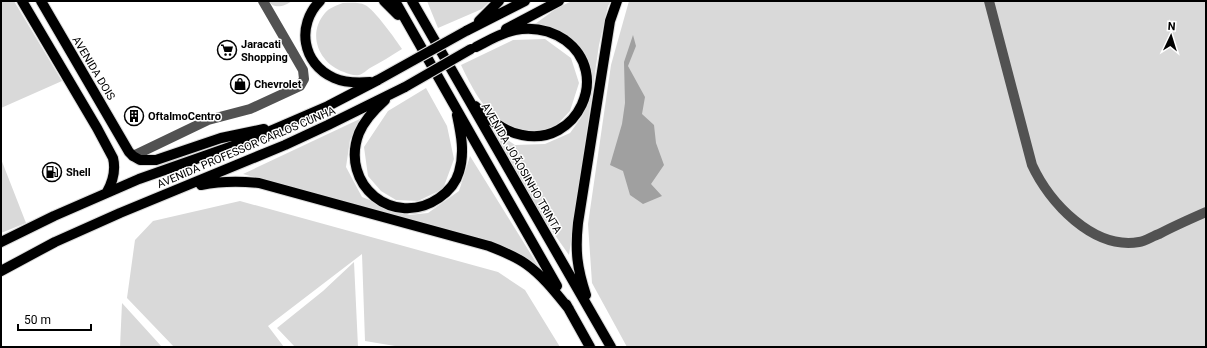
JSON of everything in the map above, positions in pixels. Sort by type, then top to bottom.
[{"type":"main road","points":[[22,1],[97,128],[112,158],[114,163],[113,176],[107,192]]},
{"type":"main road","points":[[320,1],[310,14],[306,29],[306,49],[313,61],[327,75],[340,80],[355,83],[378,80]]},
{"type":"main road","points":[[384,1],[403,20],[416,37]]},
{"type":"main road","points":[[395,1],[590,347]]},
{"type":"main road","name":"AVENIDA JOÃOSINHO TRINTA","points":[[412,1],[611,347]]},
{"type":"main road","points":[[419,1],[424,21]]},
{"type":"main road","points":[[469,29],[498,1]]},
{"type":"main road","name":"AVENIDA PROFESSOR CARLOS CUNHA","points":[[1,242],[107,192],[158,172],[246,141],[328,106],[469,29],[525,1]]},
{"type":"main road","name":"AVENIDA PROFESSOR CARLOS CUNHA","points":[[1,270],[65,238],[120,213],[286,145],[401,89],[559,1]]},
{"type":"main road","points":[[593,316],[578,269],[576,239],[582,191],[610,21],[617,1]]},
{"type":"main road","points":[[31,17],[43,5]]},
{"type":"main road","name":"AVENIDA DOIS","points":[[43,5],[129,152],[133,156]]},
{"type":"main road","points":[[469,100],[490,119],[513,132],[521,135],[539,137],[552,133],[566,125],[578,112],[585,97],[587,84],[586,70],[582,59],[568,43],[559,36],[537,30],[516,30],[504,33],[474,48]]},
{"type":"main road","points":[[401,89],[380,105],[364,124],[356,141],[355,156],[360,180],[365,188],[376,198],[398,208],[411,209],[428,205],[446,194],[457,180],[462,155],[461,137],[456,107]]},
{"type":"main road","points":[[133,156],[140,160],[156,160],[231,135],[284,125]]},
{"type":"main road","points":[[158,172],[173,155]]},
{"type":"main road","points":[[182,188],[219,182],[239,181],[258,183],[489,246],[510,254],[525,263],[545,280],[569,309]]},
{"type":"street","points":[[133,156],[208,120],[250,109],[298,88],[302,83],[304,76],[303,70],[263,1]]},
{"type":"street","points":[[989,1],[1032,165],[1043,186],[1067,214],[1078,224],[1109,240],[1140,242],[1206,212]]},
{"type":"shaded area","points":[[1,1],[14,1],[62,81],[1,108]]},
{"type":"shaded area","points":[[269,1],[292,1],[283,6],[274,6]]},
{"type":"shaded area","points":[[427,1],[490,1],[482,9],[438,28]]},
{"type":"shaded area","points":[[572,1],[611,1],[608,6],[599,45],[569,255],[545,221],[493,130],[515,145],[545,144],[570,133],[583,115],[590,95],[589,63],[570,38],[551,28],[535,24],[557,8]]},
{"type":"shaded area","points":[[629,1],[1206,1],[1206,347],[627,347],[592,283],[588,224],[611,65]]},
{"type":"shaded area","points":[[343,3],[360,3],[369,8],[385,25],[402,49],[359,75],[346,73],[328,62],[322,56],[318,48],[316,39],[319,22],[327,11]]},
{"type":"shaded area","points":[[633,35],[636,46],[628,66],[645,97],[642,114],[654,125],[656,143],[664,165],[651,184],[662,196],[643,204],[630,195],[623,171],[610,165],[622,124],[625,103],[624,62]]},
{"type":"shaded area","points":[[545,39],[571,58],[579,83],[570,111],[553,129],[525,132],[510,127],[484,106],[461,65],[513,40]]},
{"type":"shaded area","points":[[426,88],[447,126],[454,159],[443,189],[418,201],[396,200],[381,191],[368,176],[364,147],[388,111]]},
{"type":"shaded area","points":[[364,117],[350,140],[346,167],[362,197],[409,215],[428,213],[459,191],[470,156],[542,272],[525,257],[488,242],[243,174]]},
{"type":"shaded area","points":[[1,159],[26,223],[1,233]]},
{"type":"shaded area","points":[[240,201],[498,272],[525,290],[560,347],[401,347],[365,341],[362,254],[268,326],[284,347],[174,347],[127,298],[135,240],[153,221]]},
{"type":"shaded area","points":[[354,262],[358,347],[295,347],[277,328],[323,291]]},
{"type":"shaded area","points":[[122,303],[162,347],[120,347]]},
{"type":"place","name":"Jaracati Shopping","points":[[227,50]]},
{"type":"place","name":"Chevrolet","points":[[240,84]]},
{"type":"place","name":"OftalmoCentro","points":[[134,116]]},
{"type":"place","name":"Shell","points":[[52,172]]}]
